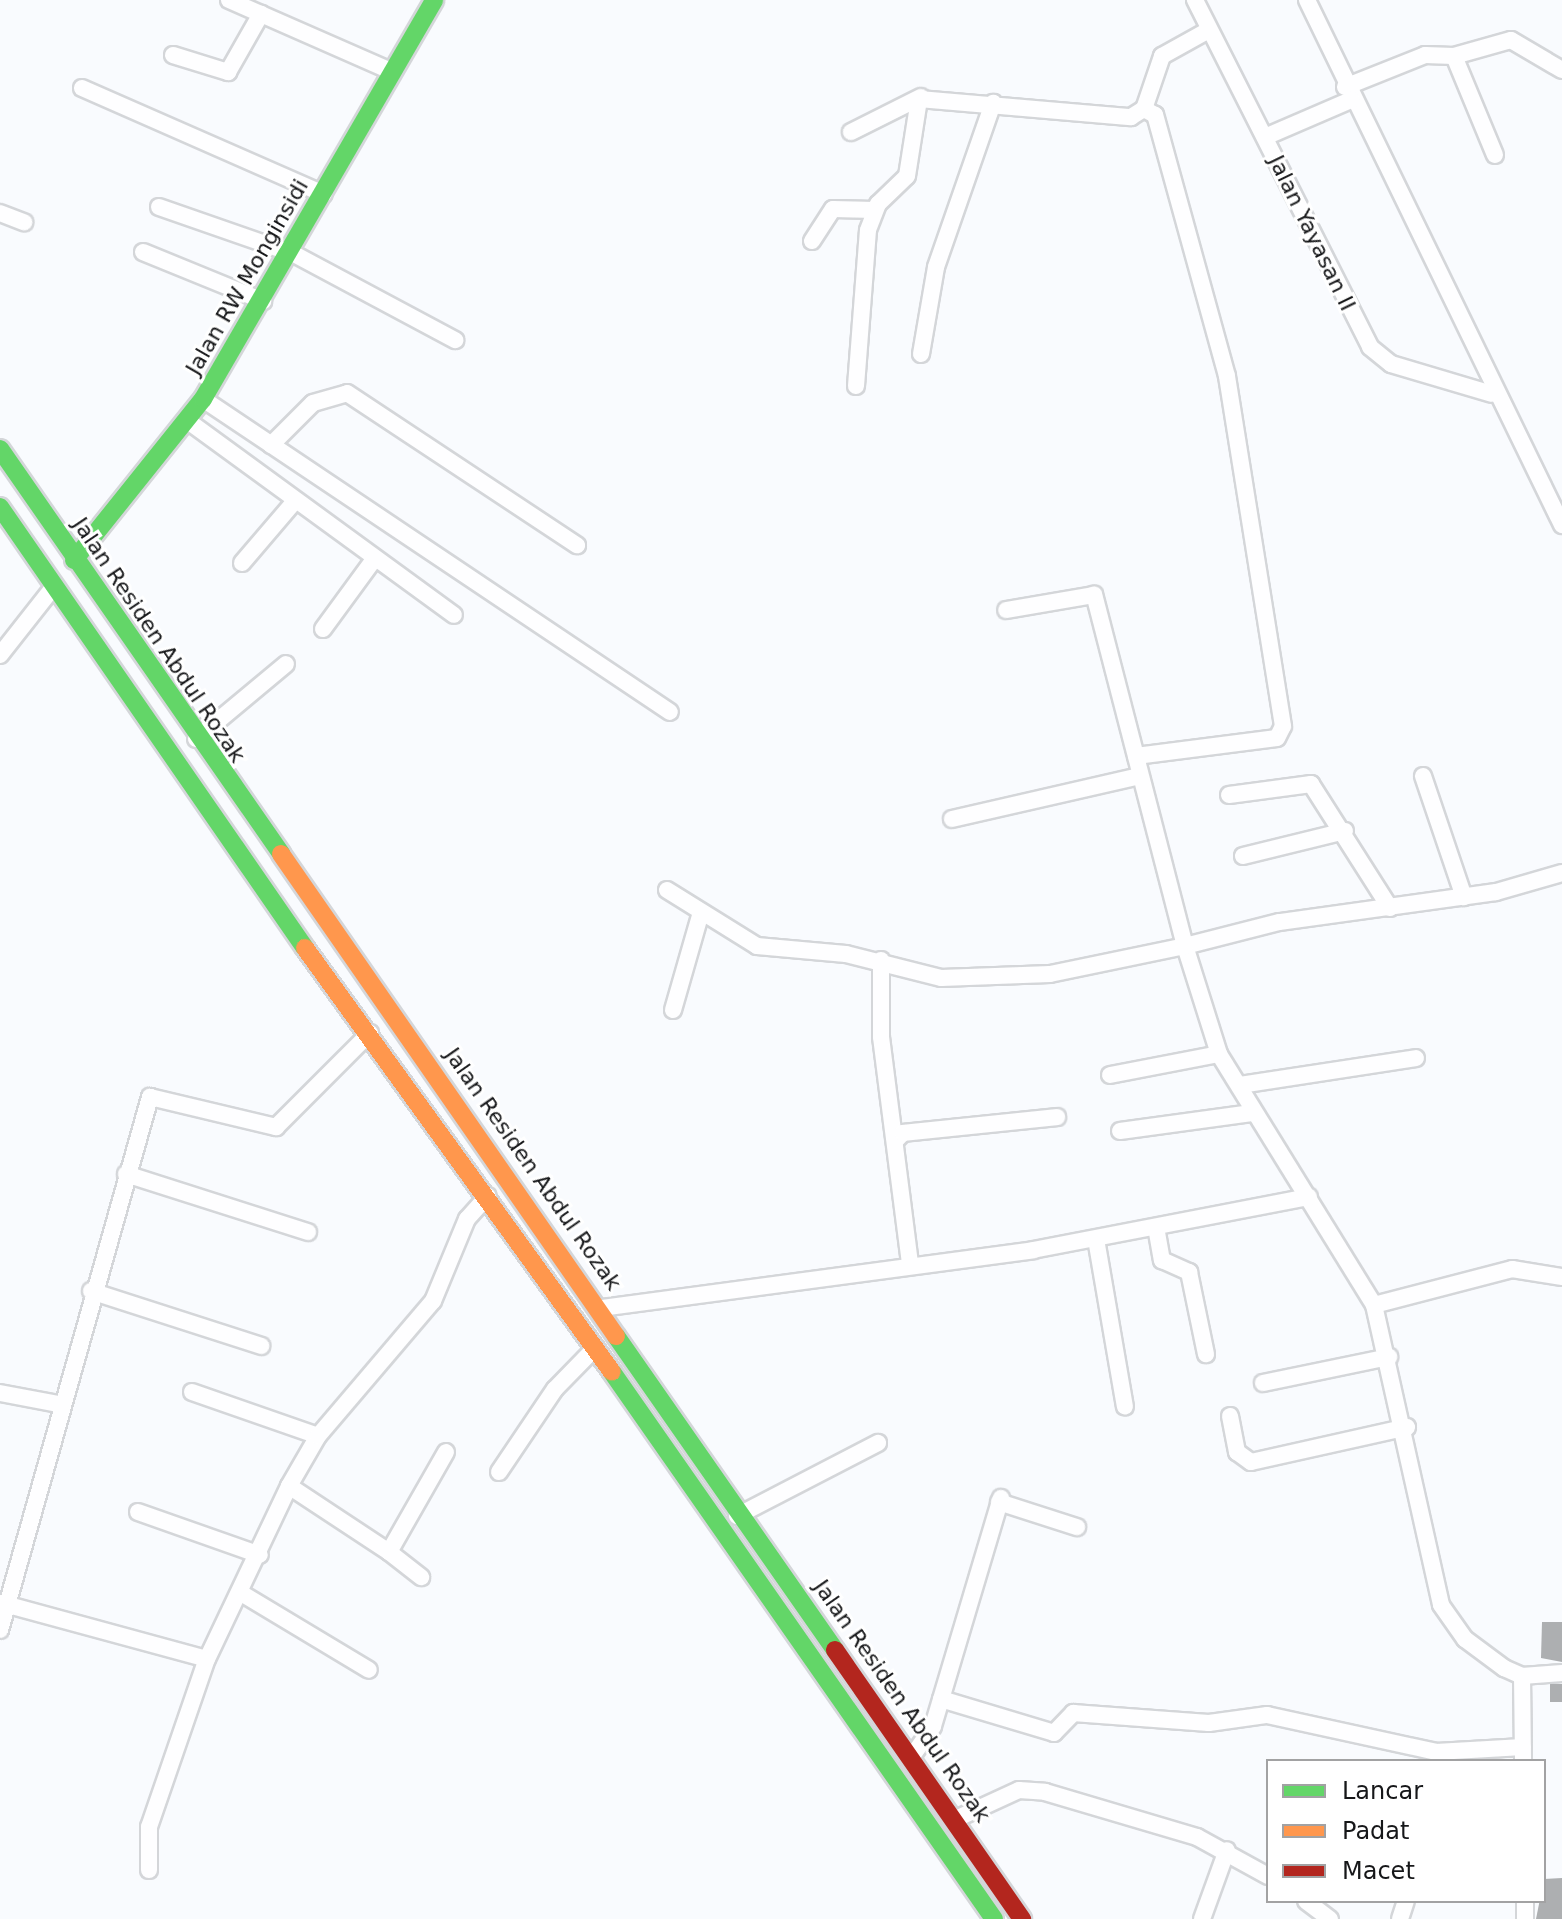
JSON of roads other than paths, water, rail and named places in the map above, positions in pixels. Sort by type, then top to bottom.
[{"type":"main road","name":"Jalan RW Monginsidi","points":[[74,560],[188,421],[263,301],[297,256],[324,194],[434,0]]},
{"type":"main road","name":"Jalan Residen Abdul Rozak","points":[[0,449],[196,739],[601,1308],[958,1818],[1022,1919]]},
{"type":"main road","points":[[0,507],[52,589],[488,1196],[593,1350],[719,1521],[994,1919]]},
{"type":"street","points":[[229,0],[391,71]]},
{"type":"street","name":"Jalan Yayasan II","points":[[1195,0],[1374,352],[1492,394]]},
{"type":"street","points":[[1307,0],[1348,94],[1492,394],[1562,525]]},
{"type":"street","points":[[173,55],[228,72],[261,14]]},
{"type":"street","points":[[1144,109],[1158,60],[1209,30]]},
{"type":"street","points":[[1265,137],[1425,55],[1454,56],[1511,40],[1562,70]]},
{"type":"street","points":[[1454,56],[1495,155]]},
{"type":"street","points":[[82,88],[324,194]]},
{"type":"street","points":[[851,132],[921,97],[1126,117],[1144,109]]},
{"type":"street","points":[[856,386],[875,210],[907,176],[921,97]]},
{"type":"street","points":[[921,354],[936,267],[993,103]]},
{"type":"street","points":[[952,819],[1138,765],[1277,738],[1283,726],[1227,376],[1155,115],[1144,109]]},
{"type":"street","points":[[159,207],[297,256],[455,340]]},
{"type":"street","points":[[812,241],[833,209],[875,210]]},
{"type":"street","points":[[0,213],[24,222]]},
{"type":"street","points":[[143,252],[263,301]]},
{"type":"street","points":[[271,445],[313,403],[347,393],[577,545]]},
{"type":"street","points":[[203,399],[670,712]]},
{"type":"street","points":[[188,421],[454,615]]},
{"type":"street","points":[[242,563],[295,501]]},
{"type":"street","points":[[323,629],[375,558]]},
{"type":"street","points":[[0,655],[52,589]]},
{"type":"street","points":[[1006,610],[1092,593],[1185,946],[1219,1054],[1240,1085],[1252,1113],[1309,1197],[1374,1305],[1407,1427],[1441,1605],[1483,1654],[1522,1676],[1562,1673]]},
{"type":"street","points":[[196,739],[286,664]]},
{"type":"street","points":[[1423,776],[1464,897]]},
{"type":"street","points":[[1229,795],[1307,782],[1345,831],[1390,908]]},
{"type":"street","points":[[1243,856],[1345,831]]},
{"type":"street","points":[[667,890],[700,916],[765,948],[881,960],[941,978],[1025,977],[1185,946],[1279,922],[1464,897],[1562,873]]},
{"type":"street","points":[[673,1010],[700,916]]},
{"type":"street","points":[[881,960],[881,1037],[910,1264]]},
{"type":"street","points":[[0,1630],[4,1604],[59,1404],[150,1097],[276,1127],[370,1033]]},
{"type":"street","points":[[1110,1075],[1219,1054]]},
{"type":"street","points":[[1240,1085],[1416,1058]]},
{"type":"street","points":[[1120,1131],[1252,1113]]},
{"type":"street","points":[[896,1140],[903,1133],[1057,1117]]},
{"type":"street","points":[[126,1174],[308,1232]]},
{"type":"street","points":[[149,1870],[149,1827],[207,1659],[260,1555],[289,1486],[318,1436],[427,1308],[467,1219],[488,1196]]},
{"type":"street","points":[[601,1308],[1096,1239],[1309,1197]]},
{"type":"street","points":[[1156,1227],[1162,1260],[1189,1272],[1206,1354]]},
{"type":"street","points":[[1096,1239],[1125,1407]]},
{"type":"street","points":[[1374,1305],[1499,1271],[1562,1277]]},
{"type":"street","points":[[91,1291],[261,1346]]},
{"type":"street","points":[[499,1472],[555,1389],[593,1350]]},
{"type":"street","points":[[1263,1383],[1389,1357]]},
{"type":"street","points":[[192,1392],[318,1436]]},
{"type":"street","points":[[0,1393],[59,1404]]},
{"type":"street","points":[[1230,1416],[1237,1452],[1256,1462],[1407,1427]]},
{"type":"street","points":[[719,1521],[743,1514],[878,1443]]},
{"type":"street","points":[[389,1552],[446,1452]]},
{"type":"street","points":[[289,1486],[389,1552],[421,1577]]},
{"type":"street","points":[[913,1755],[941,1699],[1000,1500],[1077,1527]]},
{"type":"street","points":[[138,1512],[260,1555]]},
{"type":"street","points":[[241,1593],[369,1670]]},
{"type":"street","points":[[4,1604],[207,1659]]},
{"type":"street","points":[[941,1699],[1054,1733],[1073,1713],[1209,1723],[1267,1715],[1436,1752],[1523,1754],[1522,1676]]},
{"type":"street","points":[[958,1818],[1019,1790],[1045,1792],[1227,1850],[1266,1875]]},
{"type":"street","points":[[1202,1919],[1227,1850]]},
{"type":"street","points":[[1309,1903],[1330,1919]]}]
